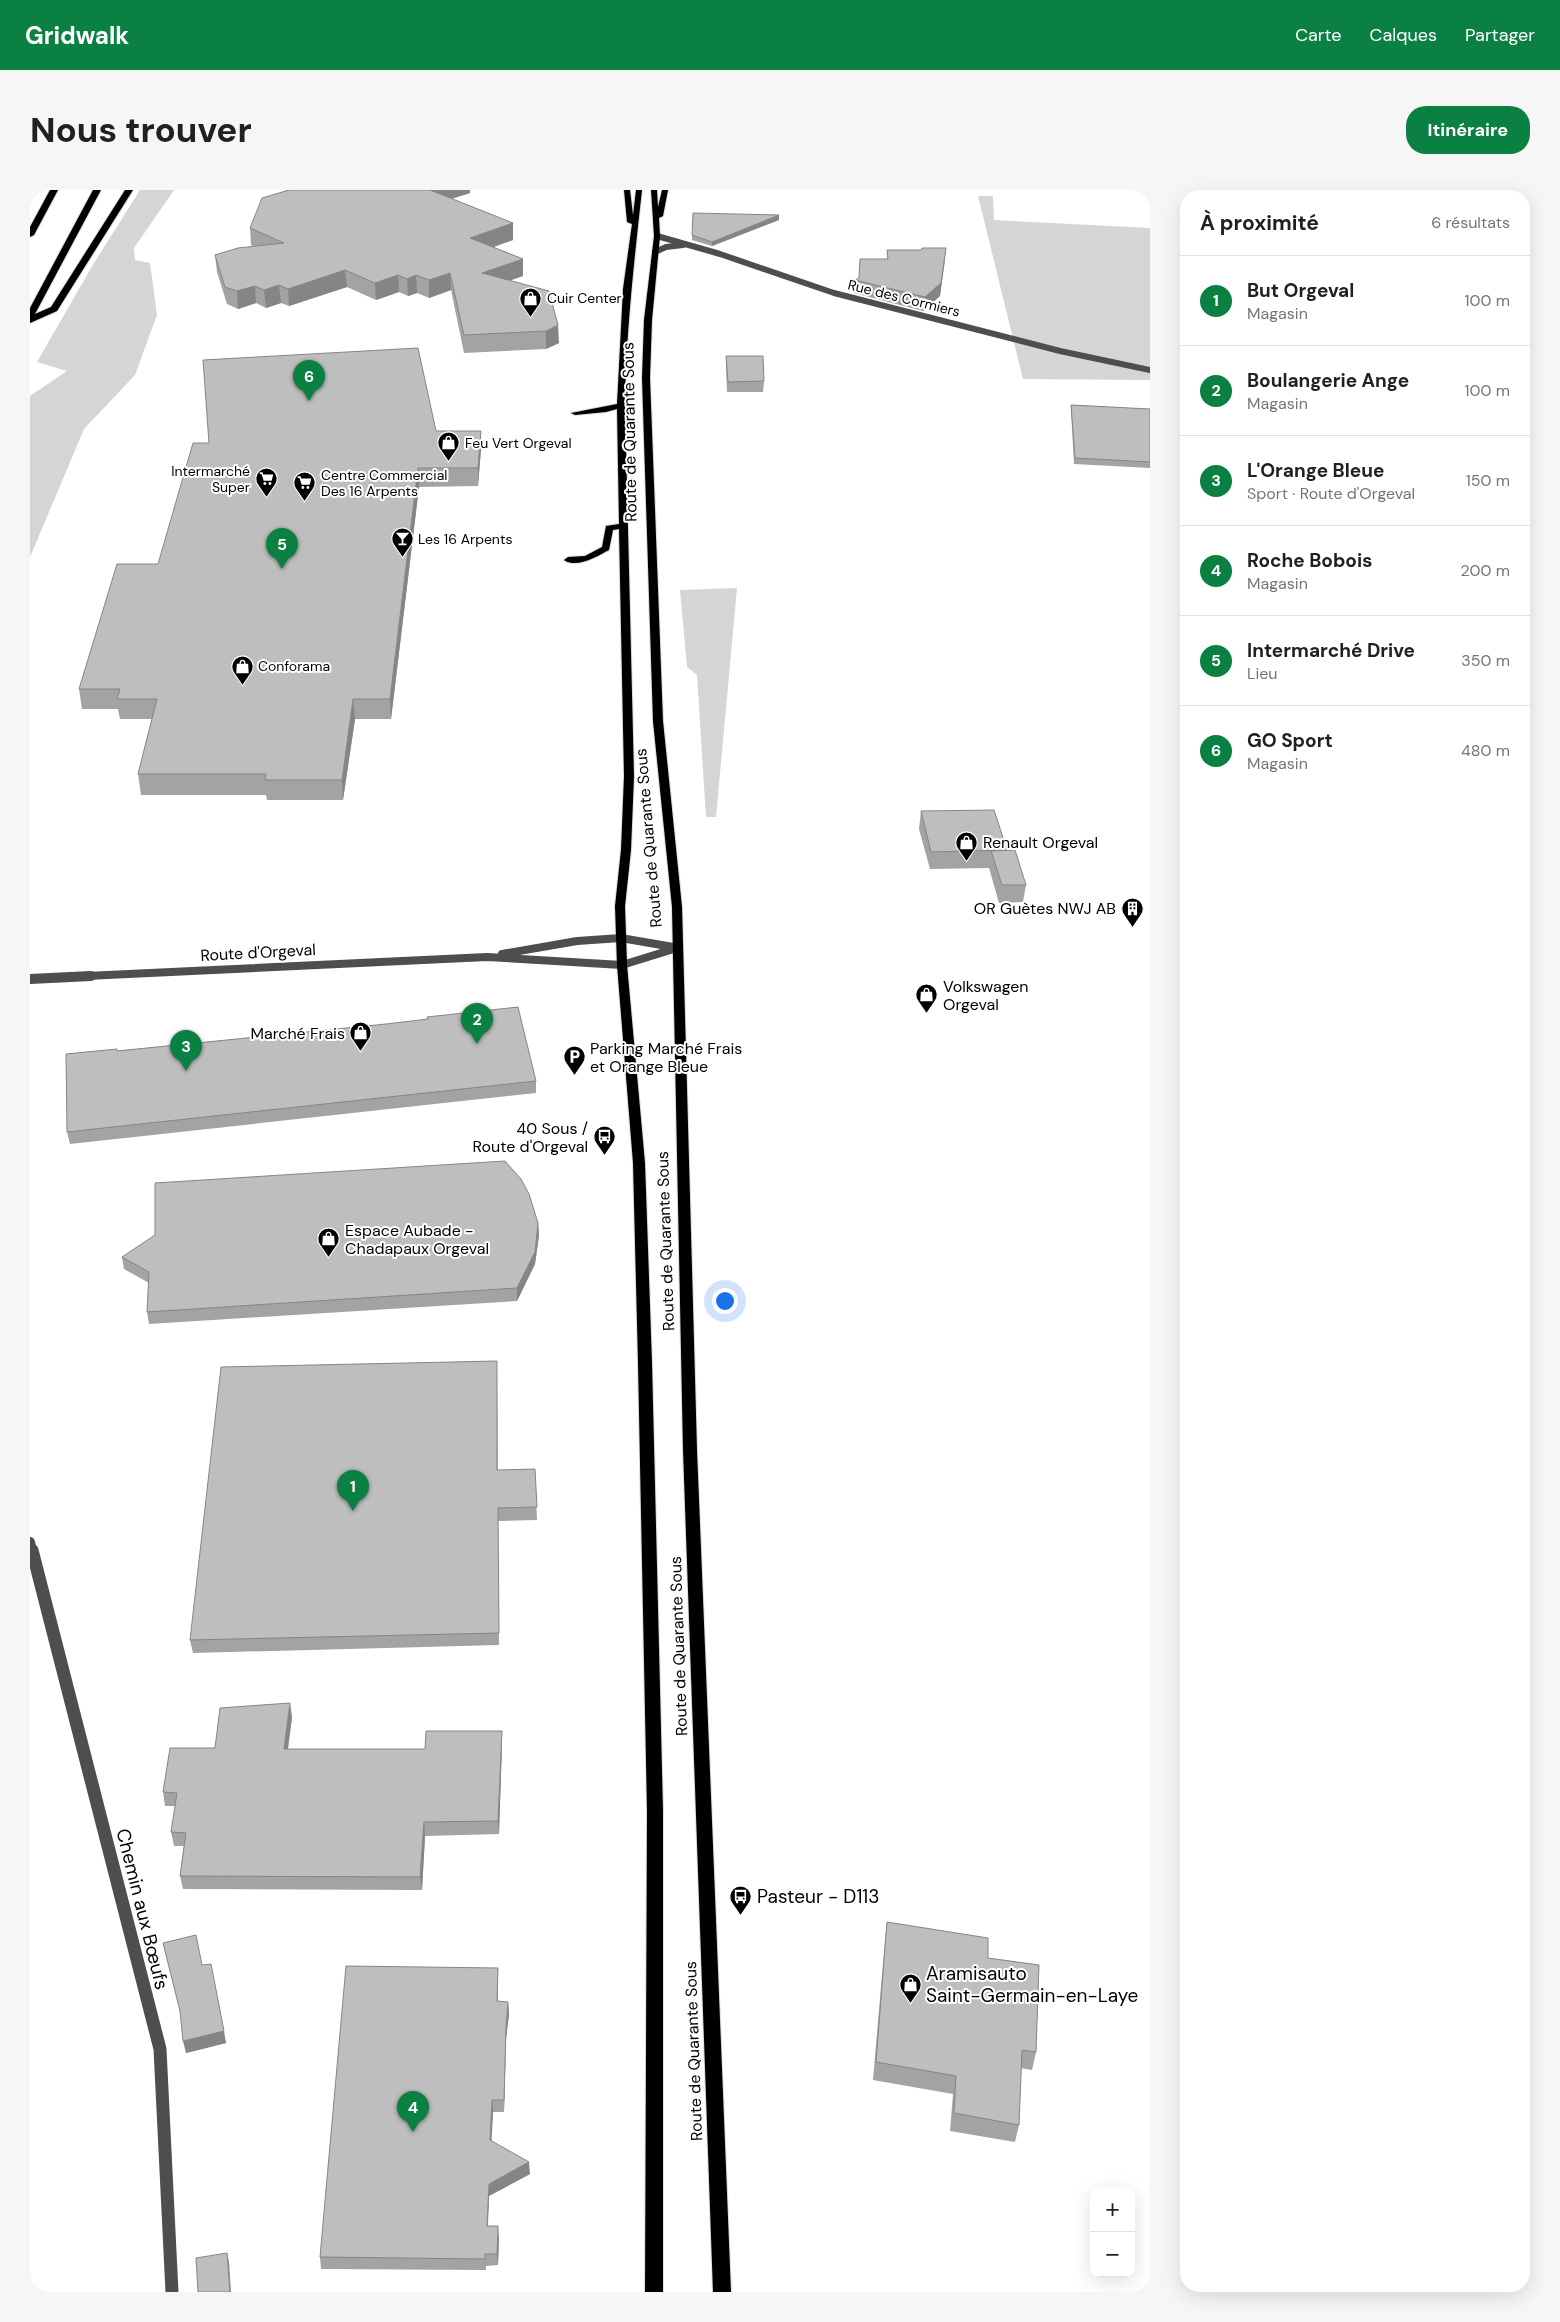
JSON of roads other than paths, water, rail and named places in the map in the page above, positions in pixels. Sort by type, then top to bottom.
[{"type":"highway","points":[[30,235],[54,190]]},
{"type":"highway","points":[[30,316],[97,190]]},
{"type":"highway","points":[[30,320],[54,309],[129,190]]},
{"type":"main road","points":[[627,190],[633,244]]},
{"type":"main road","name":"Route de Quarante Sous","points":[[639,190],[622,356],[621,404],[629,776],[626,850],[620,906],[622,965],[639,1163],[645,1362],[655,1811],[654,2292]]},
{"type":"main road","name":"Route de Quarante Sous","points":[[654,190],[657,236],[648,320],[646,378],[658,721],[676,898],[690,1450],[722,2292]]},
{"type":"main road","points":[[657,236],[665,190]]},
{"type":"main road","points":[[575,413],[606,410],[621,404]]},
{"type":"main road","points":[[568,560],[596,555],[606,548],[609,528],[624,526]]},
{"type":"main road","points":[[721,2273],[732,2292]]},
{"type":"street","name":"Rue des Cormiers","points":[[657,236],[689,244],[834,293],[1060,351],[1150,370]]},
{"type":"street","points":[[655,252],[689,244]]},
{"type":"street","name":"Route d'Orgeval","points":[[487,957],[577,941],[621,938],[677,948]]},
{"type":"street","points":[[622,965],[677,948]]},
{"type":"street","name":"Route d'Orgeval","points":[[30,979],[487,957],[622,965]]},
{"type":"street","name":"Chemin aux Bœufs","points":[[30,1542],[160,2048],[172,2292]]},
{"type":"place","name":"Cuir Center","points":[[531,317]]},
{"type":"place","name":"GO Sport","points":[[309,401]]},
{"type":"place","name":"Feu Vert Orgeval","points":[[449,462]]},
{"type":"place","name":"Intermarché Super","points":[[266,498]]},
{"type":"place","name":"Centre Commercial Des 16 Arpents","points":[[305,502]]},
{"type":"place","name":"Les 16 Arpents","points":[[402,558]]},
{"type":"place","name":"Intermarché Drive","points":[[282,569]]},
{"type":"place","name":"Conforama","points":[[242,685]]},
{"type":"place","name":"Renault Orgeval","points":[[967,861]]},
{"type":"place","name":"OR Guètes NWJ AB","points":[[1132,927]]},
{"type":"place","name":"Volkswagen Orgeval","points":[[927,1014]]},
{"type":"place","name":"Boulangerie Ange","points":[[477,1044]]},
{"type":"place","name":"Marché Frais","points":[[361,1052]]},
{"type":"place","name":"L'Orange Bleue","points":[[186,1071]]},
{"type":"place","name":"Parking Marché Frais et Orange Bleue","points":[[574,1076]]},
{"type":"place","name":"40 Sous / Route d'Orgeval","points":[[604,1156]]},
{"type":"place","name":"Espace Aubade - Chadapaux Orgeval","points":[[329,1258]]},
{"type":"place","name":"But Orgeval","points":[[353,1511]]},
{"type":"place","name":"Pasteur - D113","points":[[741,1915]]},
{"type":"place","name":"Aramisauto Saint-Germain-en-Laye","points":[[910,2003]]},
{"type":"place","name":"Roche Bobois","points":[[413,2132]]}]
